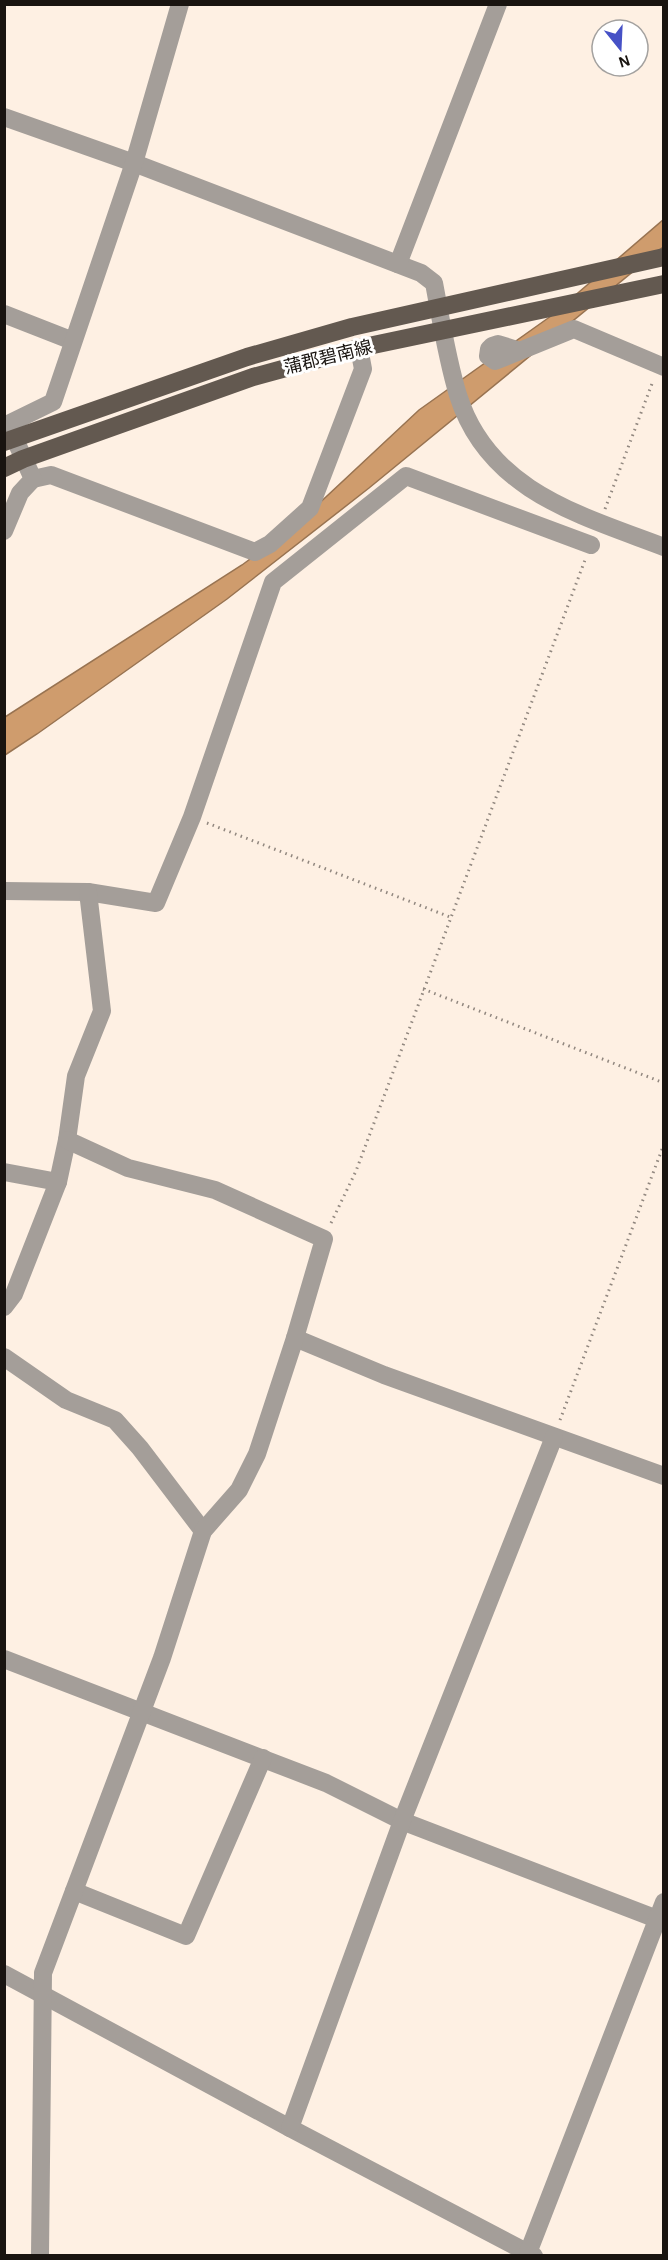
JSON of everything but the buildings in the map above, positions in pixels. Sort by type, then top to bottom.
[{"type":"main road","name":"蒲郡碧南線","points":[[8,432],[247,357],[352,327],[663,257]]},
{"type":"main road","name":"蒲郡碧南線","points":[[4,468],[23,459],[253,377],[359,348],[663,284]]},
{"type":"street","points":[[33,479],[8,432],[52,402],[134,163],[180,4]]},
{"type":"street","points":[[398,264],[498,4]]},
{"type":"street","points":[[4,117],[134,163],[420,273],[434,283],[459,397],[476,434],[492,456],[520,483],[533,492],[585,518],[663,547]]},
{"type":"street","points":[[4,314],[73,340]]},
{"type":"street","points":[[520,351],[574,329],[662,362]]},
{"type":"street","points":[[4,531],[20,493],[33,479],[51,475],[255,552],[270,544],[310,508],[363,369],[359,348]]},
{"type":"street","points":[[4,891],[88,892],[156,903],[192,817],[273,582],[406,476],[591,545]]},
{"type":"street","points":[[4,1307],[14,1294],[58,1182],[67,1140],[76,1076],[102,1011],[88,892]]},
{"type":"street","points":[[30,2256],[40,2255],[43,1972],[142,1711],[203,1531],[239,1490],[257,1454],[324,1239],[215,1190],[128,1168],[67,1140]]},
{"type":"street","points":[[4,1172],[58,1182]]},
{"type":"street","points":[[295,1338],[384,1375],[663,1476]]},
{"type":"street","points":[[8,1365],[66,1400],[115,1420],[140,1448],[203,1531]]},
{"type":"street","points":[[290,2128],[402,1821],[554,1437]]},
{"type":"street","points":[[4,1659],[326,1783],[402,1821],[657,1919]]},
{"type":"street","points":[[75,1891],[186,1936],[263,1758]]},
{"type":"street","points":[[4,1974],[290,2128],[531,2254],[663,1902]]},
{"type":"path","points":[[600,522],[662,362]]},
{"type":"path","points":[[324,1239],[356,1171],[591,545]]},
{"type":"path","points":[[192,817],[451,917]]},
{"type":"path","points":[[423,989],[663,1083]]},
{"type":"path","points":[[554,1437],[663,1144]]},
{"type":"shaded area","points":[[663,220],[663,247],[369,488],[227,599],[5,755],[5,717],[242,565],[297,524],[419,410],[551,316]]}]
